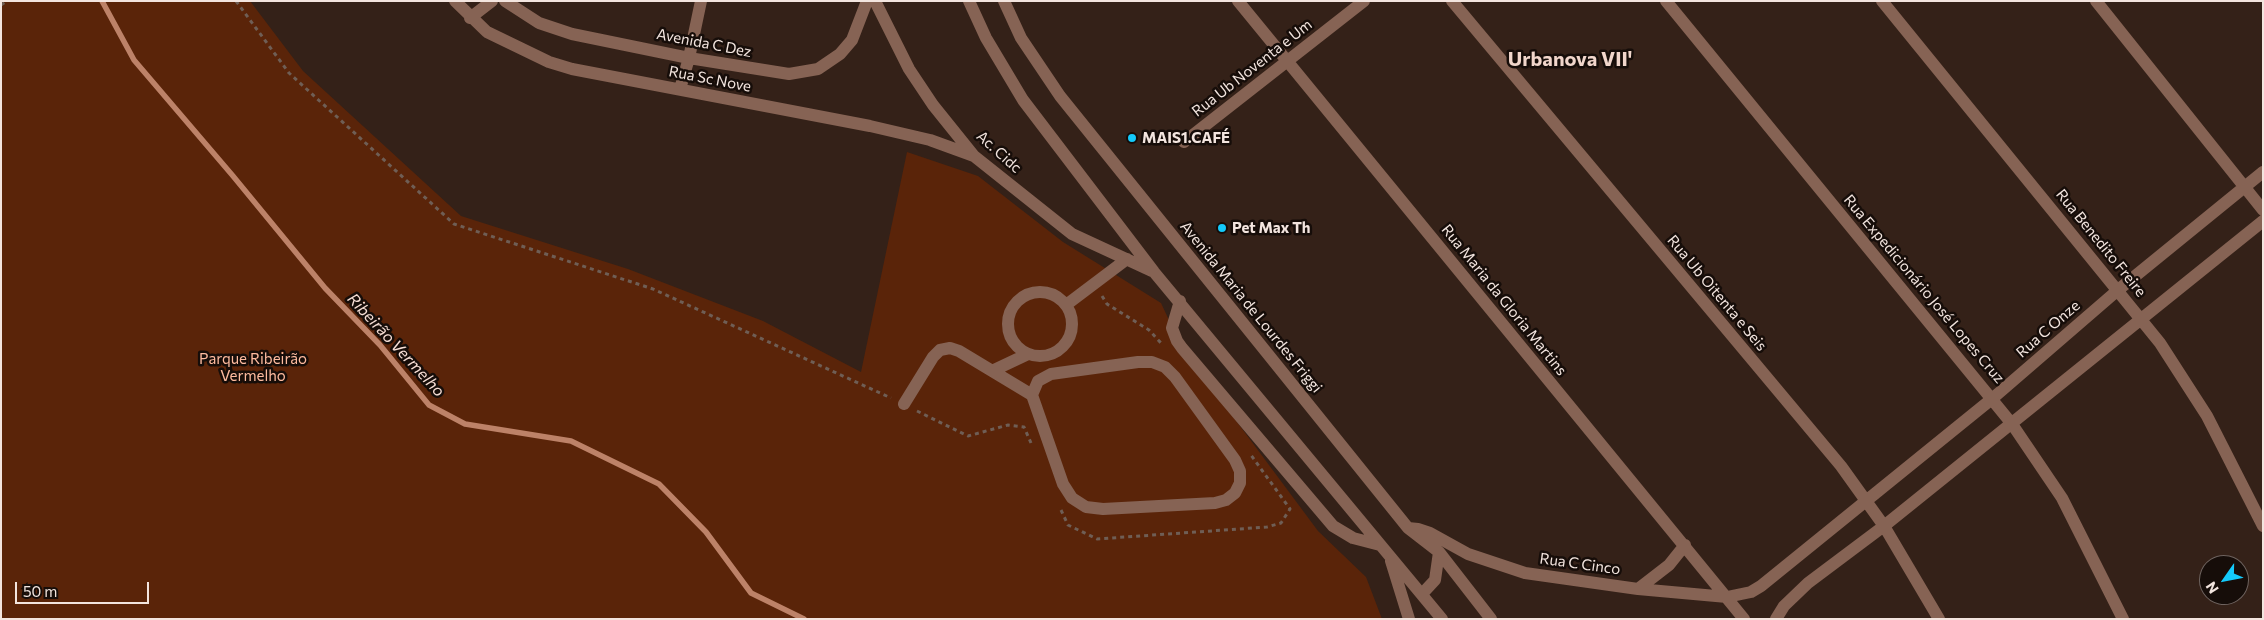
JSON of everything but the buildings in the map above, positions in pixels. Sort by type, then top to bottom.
[{"type":"street","name":"Rua Sc Nove","points":[[455,1],[486,32],[549,62],[572,69],[921,138],[974,156]]},
{"type":"street","points":[[470,18],[492,1]]},
{"type":"street","name":"Avenida C Dez","points":[[506,1],[539,23],[556,30],[689,58],[778,74],[799,74],[818,69],[833,60],[848,44],[867,1]]},
{"type":"street","points":[[680,89],[689,58],[701,1]]},
{"type":"street","name":"Ac. Cidc","points":[[875,1],[909,69],[933,105],[974,156],[1072,234],[1154,272]]},
{"type":"street","points":[[969,1],[986,38],[1023,100],[1154,272],[1442,619]]},
{"type":"street","name":"Avenida Maria de Lourdes Friggi","points":[[1004,1],[1022,38],[1060,96],[1408,528],[1439,552],[1491,619]]},
{"type":"street","name":"Rua Maria da Gloria Martins","points":[[1238,1],[1744,619]]},
{"type":"street","name":"Rua Ub Noventa e Um","points":[[1184,142],[1364,1]]},
{"type":"street","name":"Rua Ub Oitenta e Seis","points":[[1452,1],[1815,435],[1884,526],[1939,619]]},
{"type":"street","name":"Rua Expedicionário José Lopes Cruz","points":[[1666,1],[1993,398],[2062,498],[2123,619]]},
{"type":"street","name":"Rua Benedito Freire","points":[[1882,1],[2142,319],[2172,360],[2207,416],[2263,526]]},
{"type":"street","points":[[2096,1],[2263,210]]},
{"type":"street","name":"Rua C Onze","points":[[1761,586],[1993,398],[2118,290],[2263,172]]},
{"type":"street","points":[[1778,616],[1808,583],[1884,526],[2263,221]]},
{"type":"street","points":[[1066,306],[1127,259]]},
{"type":"street","points":[[992,371],[1028,354],[1046,356],[1062,348],[1068,340],[1072,323],[1066,306],[1060,299],[1044,292],[1026,295],[1018,300],[1009,316],[1008,325],[1014,342],[1028,354]]},
{"type":"street","points":[[1180,301],[1172,328],[1177,341],[1333,526],[1353,538],[1380,545]]},
{"type":"street","points":[[904,404],[933,357],[940,350],[950,348],[959,351],[1032,395],[1063,484],[1072,498],[1086,507],[1103,509],[1215,503],[1226,500],[1235,493],[1240,482],[1240,471],[1235,460],[1175,377],[1165,367],[1152,362],[1138,362],[1051,374],[1038,381],[1032,395]]},
{"type":"street","points":[[1046,356],[1051,374]]},
{"type":"street","name":"Rua C Cinco","points":[[1408,528],[1430,533],[1468,554],[1526,573],[1638,589],[1727,597],[1751,592],[1761,586]]},
{"type":"street","points":[[1638,589],[1669,565],[1685,545]]},
{"type":"street","points":[[1439,552],[1452,564],[1468,554]]},
{"type":"street","points":[[1422,594],[1435,580],[1439,552]]},
{"type":"street","points":[[1390,556],[1409,619]]},
{"type":"path","points":[[1,5],[8,1]]},
{"type":"path","points":[[236,1],[289,72],[454,224],[653,289],[904,404],[968,436],[1008,425],[1024,427],[1032,445]]},
{"type":"path","points":[[1096,281],[1107,304],[1149,330],[1162,344]]},
{"type":"path","points":[[1060,507],[1068,525],[1097,539],[1267,527],[1281,522],[1290,509],[1248,451]]},
{"type":"green space","name":"Parque Ribeirão Vermelho","points":[[1,1],[250,1],[303,71],[461,216],[628,269],[763,321],[861,372],[907,152],[978,176],[1063,242],[1161,303],[1182,348],[1318,531],[1366,577],[1382,619],[1,619]]},
{"type":"waterway","name":"Ribeirão Vermelho","points":[[102,1],[134,60],[325,288],[380,345],[429,405],[465,424],[571,441],[659,484],[706,532],[751,593],[804,619]]},
{"type":"place","name":"MAIS1.CAFÉ","points":[[1132,138]]},
{"type":"place","name":"Pet Max Th","points":[[1222,228]]},
{"type":"district","name":"Urbanova VII'","points":[[1570,59]]}]
